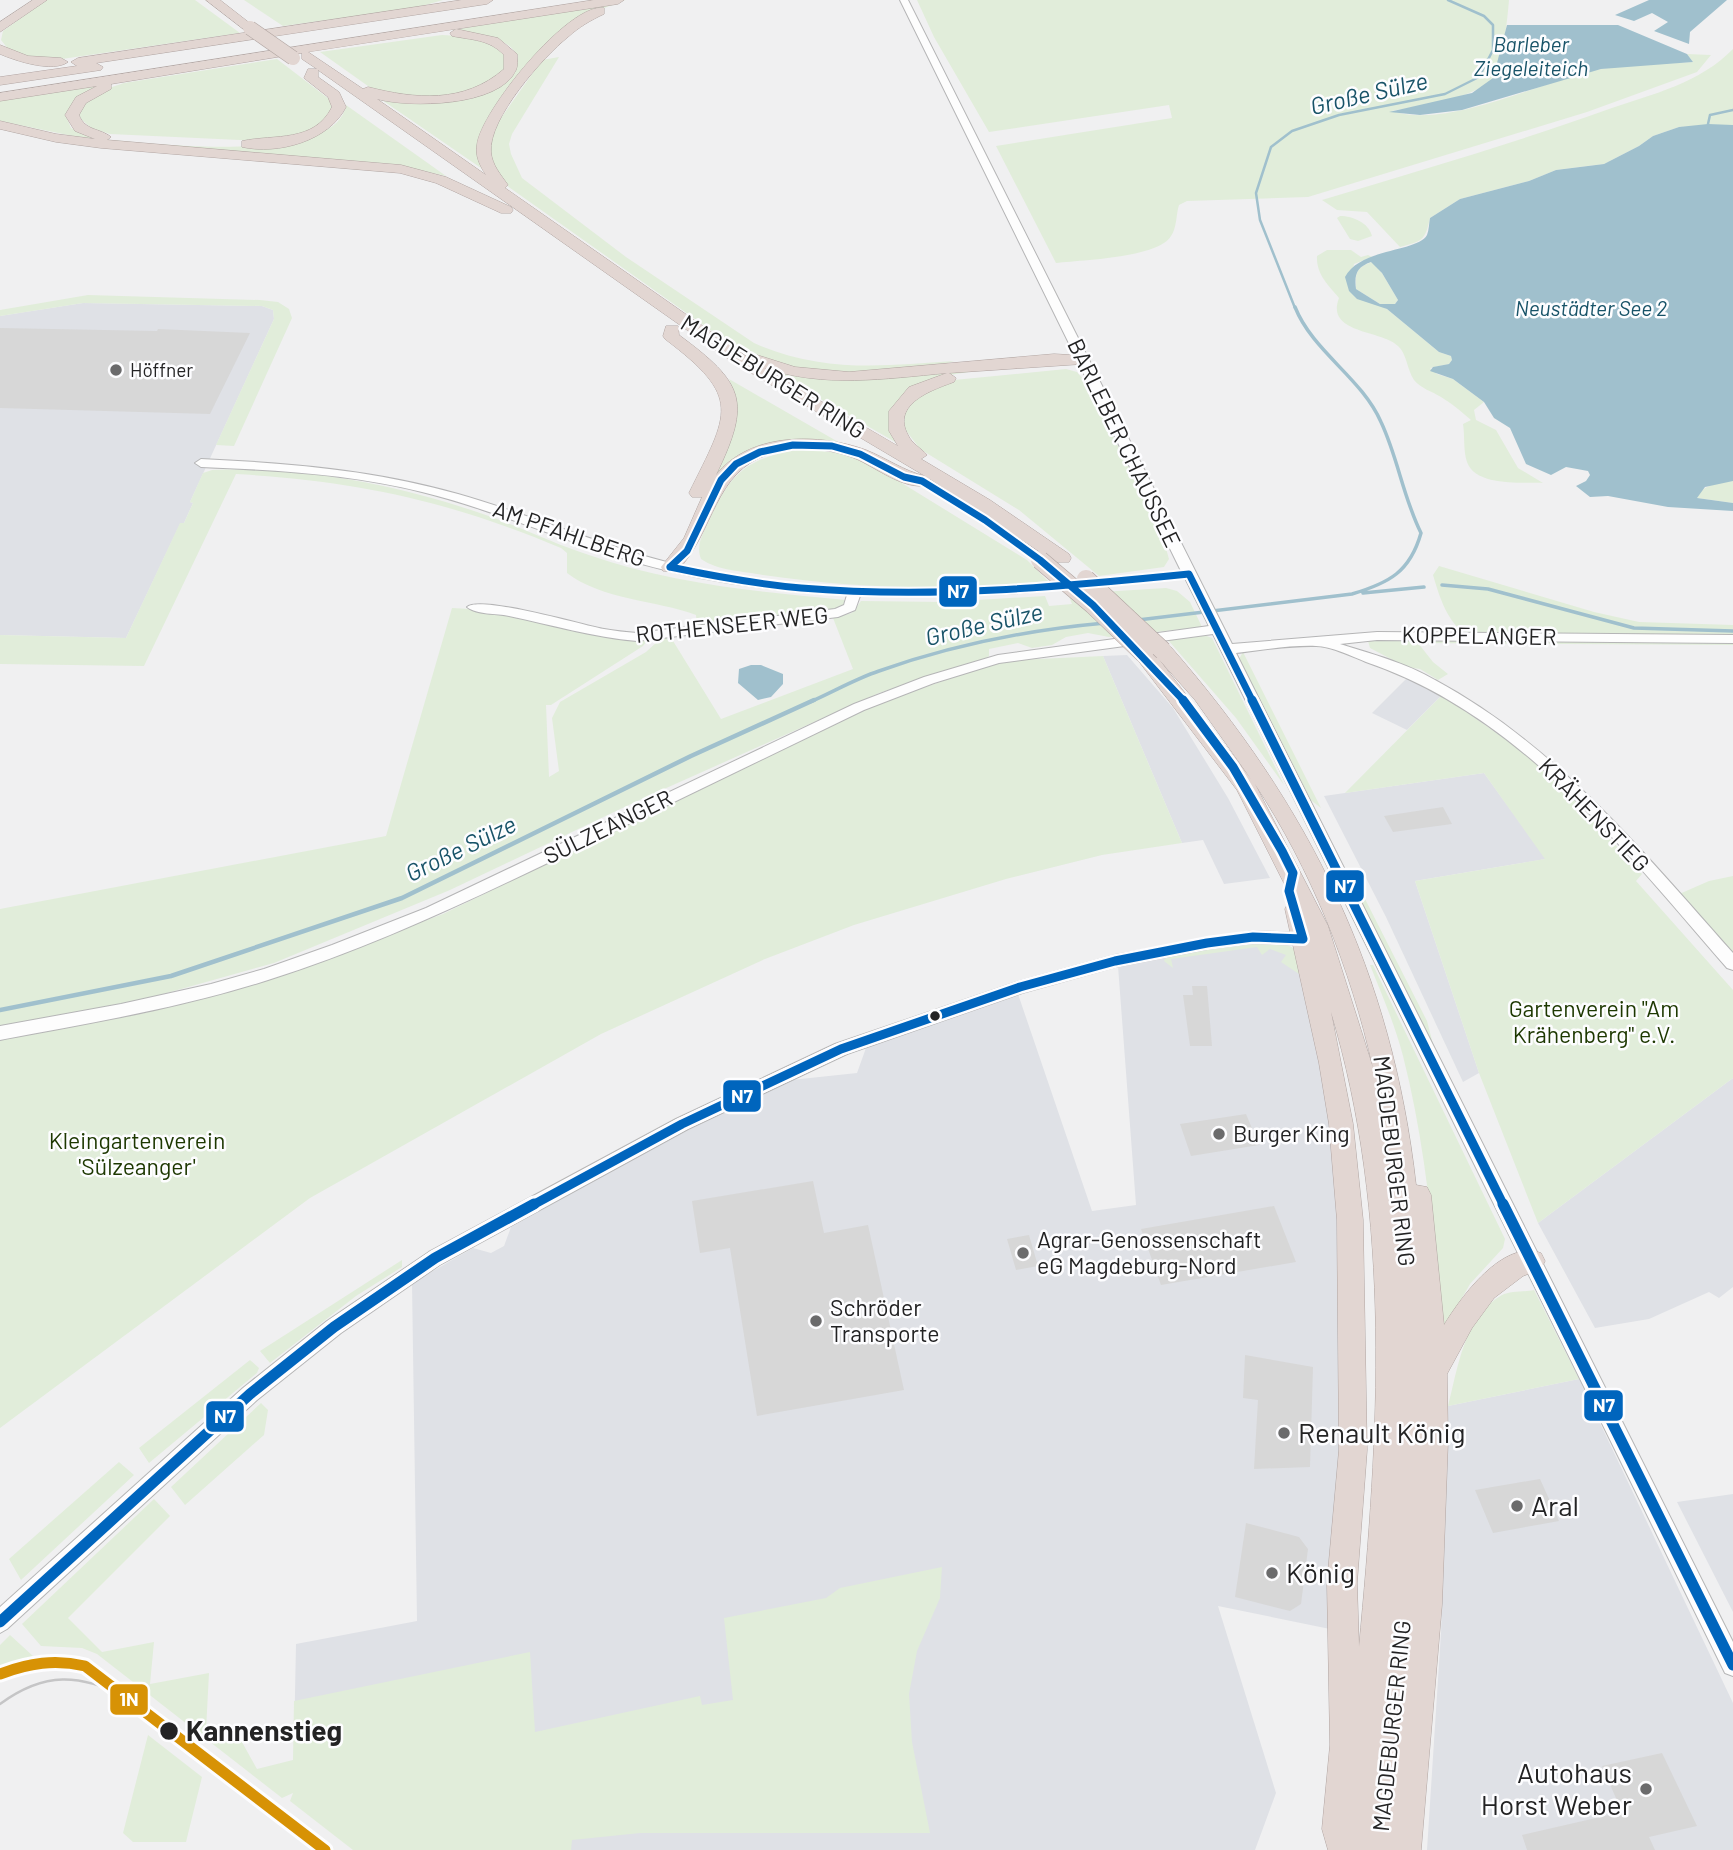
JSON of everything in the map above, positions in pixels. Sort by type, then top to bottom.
[{"type":"highway","points":[[0,12],[21,0]]},
{"type":"highway","points":[[0,28],[41,0]]},
{"type":"highway","points":[[212,0],[257,27]]},
{"type":"highway","points":[[390,15],[449,0]]},
{"type":"highway","points":[[0,74],[487,0]]},
{"type":"highway","points":[[0,81],[532,0]]},
{"type":"highway","points":[[0,90],[579,0]]},
{"type":"highway","points":[[0,97],[618,0]]},
{"type":"highway","points":[[525,209],[491,174],[485,163],[482,146],[488,128],[543,53],[565,30],[595,12],[633,0]]},
{"type":"highway","points":[[231,1],[257,27]]},
{"type":"highway","name":"MAGDEBURGER RING","points":[[257,27],[525,209],[769,393],[922,481],[985,520],[1040,560],[1154,652],[1220,716],[1284,812],[1313,866],[1349,951],[1374,1024],[1388,1081],[1409,1258],[1413,1436],[1403,1619],[1379,1850]]},
{"type":"highway","points":[[162,72],[111,84],[94,91],[75,107],[74,121],[88,132],[116,138],[233,144],[283,142],[324,127],[339,110],[337,98],[311,78],[320,71],[336,71],[377,95],[426,101],[457,97],[483,89],[502,79],[512,63],[511,54],[505,47],[474,35],[439,33],[387,38]]},
{"type":"highway","points":[[0,49],[19,58],[40,62],[102,59]]},
{"type":"highway","name":"MAGDEBURGER RING","points":[[320,71],[506,210],[681,327],[963,490],[1062,558],[1111,600],[1154,652],[1233,767],[1293,873],[1331,967],[1365,1086],[1378,1149],[1388,1247],[1391,1378],[1387,1496],[1378,1625],[1353,1850]]},
{"type":"highway","points":[[0,125],[101,145],[401,169],[441,180],[506,210]]},
{"type":"highway","points":[[670,567],[672,548],[723,440],[731,408],[728,390],[722,378],[705,360],[671,336],[681,327],[706,329],[744,354],[768,365],[820,376],[877,376],[1054,359],[1083,359]]},
{"type":"highway","points":[[963,490],[962,482],[916,454],[903,441],[895,421],[897,411],[904,400],[920,388],[947,378],[1056,366],[1083,359]]},
{"type":"highway","points":[[670,567],[687,551],[721,480],[736,464],[760,452],[793,445],[832,446],[860,454],[904,477],[922,481]]},
{"type":"highway","points":[[1293,873],[1289,891],[1303,939],[1331,1063],[1342,1134],[1350,1220],[1353,1450],[1342,1583],[1346,1745],[1338,1829],[1345,1850]]},
{"type":"highway","points":[[1394,1124],[1410,1144],[1429,1271],[1435,1368],[1434,1476],[1428,1596],[1404,1850]]},
{"type":"highway","points":[[1435,1368],[1477,1298],[1509,1268],[1532,1261]]},
{"type":"street","name":"BARLEBER CHAUSSEE","points":[[904,0],[1733,1665]]},
{"type":"street","name":"AM PFAHLBERG","points":[[201,463],[314,469],[400,483],[463,499],[595,545],[670,567],[760,583],[919,595],[993,593],[1189,574]]},
{"type":"street","name":"ROTHENSEER WEG","points":[[474,607],[505,611],[606,634],[644,637],[840,613],[850,607],[854,592]]},
{"type":"street","name":"SÜLZEANGER","points":[[0,1033],[151,1005],[241,982],[382,931],[432,912],[859,707],[929,680],[1014,656],[1211,617]]},
{"type":"street","name":"KOPPELANGER","points":[[1226,649],[1393,635],[1733,639]]},
{"type":"street","name":"KRÄHENSTIEG","points":[[1319,641],[1430,682],[1540,758],[1586,802],[1733,964]]},
{"type":"street","points":[[0,1622],[41,1581],[250,1394],[334,1327],[435,1258],[671,1130],[841,1049],[1020,987],[1115,961],[1207,943],[1253,937],[1303,939]]},
{"type":"shaded area","points":[[83,303],[262,306],[273,310],[274,319],[190,502],[193,503],[184,523],[180,524],[126,638],[0,635],[0,316]]},
{"type":"shaded area","points":[[1127,655],[1173,708],[1228,798],[1270,878],[1224,884],[1203,840],[1182,843],[1103,656]]},
{"type":"shaded area","points":[[1407,678],[1442,695],[1407,730],[1372,713]]},
{"type":"shaded area","points":[[1484,773],[1546,859],[1415,881],[1479,1073],[1463,1082],[1386,917],[1324,796]]},
{"type":"shaded area","points":[[1257,942],[1298,953],[1325,1083],[1335,1171],[1345,1344],[1330,1629],[1218,1606],[1276,1793],[1255,1850],[491,1850],[293,1792],[296,1644],[417,1621],[412,1283],[473,1248],[491,1253],[504,1246],[511,1227],[690,1127],[791,1080],[857,1073],[866,1048],[1018,994],[1092,1211],[1136,1205],[1118,966]]},
{"type":"shaded area","points":[[1733,1078],[1733,1287],[1719,1298],[1709,1292],[1649,1319],[1595,1328],[1538,1223]]},
{"type":"shaded area","points":[[1579,1379],[1733,1703],[1733,1850],[1427,1850],[1441,1633],[1448,1406]]},
{"type":"shaded area","points":[[1733,1494],[1733,1612],[1677,1502]]},
{"type":"green space","points":[[46,0],[195,0],[240,33],[55,60],[36,59],[9,50],[1,40],[3,31]]},
{"type":"green space","points":[[244,0],[443,0],[415,8],[283,26]]},
{"type":"green space","points":[[626,0],[577,18],[547,42],[484,127],[477,149],[481,168],[382,100],[442,102],[515,71],[518,56],[505,43],[488,36],[452,30]]},
{"type":"green space","points":[[917,0],[1509,0],[1503,48],[1494,75],[1477,90],[1463,95],[1392,111],[1415,115],[1468,109],[1601,69],[1693,62],[1687,54],[1711,55],[1697,72],[1587,112],[1308,197],[1187,201],[1179,205],[1171,236],[1151,249],[1118,257],[1056,263],[996,146],[1172,118],[1169,105],[989,132],[934,37]]},
{"type":"green space","points":[[442,35],[468,38],[492,46],[506,56],[504,70],[498,77],[463,93],[426,98],[375,91],[320,52]]},
{"type":"green space","points":[[1733,49],[1733,125],[1679,127],[1653,136],[1604,164],[1556,170],[1529,181],[1460,199],[1430,218],[1424,236],[1413,243],[1400,247],[1367,212],[1337,210],[1322,200],[1502,145],[1659,92],[1706,71]]},
{"type":"green space","points":[[559,57],[512,134],[509,144],[511,154],[522,178],[626,257],[754,343],[779,353],[828,363],[902,365],[954,361],[927,369],[868,376],[807,372],[751,355],[726,341],[506,185],[492,170],[489,135],[542,60]]},
{"type":"green space","points":[[277,59],[333,102],[332,112],[315,128],[300,134],[259,141],[110,134],[91,128],[79,114],[82,103],[103,90],[124,83]]},
{"type":"green space","points":[[110,82],[84,94],[73,103],[66,116],[71,128],[88,136],[110,140],[165,145],[202,147],[279,143],[312,136],[335,124],[346,105],[446,176],[391,164],[97,141],[0,121],[0,99]]},
{"type":"green space","points":[[1340,216],[1360,221],[1368,227],[1372,236],[1358,241],[1350,239],[1337,218]]},
{"type":"green space","points":[[1327,250],[1351,250],[1361,257],[1372,257],[1354,264],[1349,291],[1387,309],[1439,352],[1451,356],[1449,364],[1430,368],[1437,374],[1453,379],[1484,402],[1474,410],[1476,420],[1496,430],[1518,468],[1543,483],[1512,483],[1489,479],[1472,470],[1466,457],[1463,424],[1471,420],[1449,402],[1417,383],[1398,346],[1357,330],[1340,318],[1337,310],[1339,298],[1318,268],[1317,256]]},
{"type":"green space","points":[[1372,262],[1398,300],[1395,304],[1380,304],[1356,289],[1358,272]]},
{"type":"green space","points":[[88,295],[260,300],[278,302],[289,309],[292,318],[234,446],[216,445],[274,319],[273,310],[262,306],[83,303],[0,316],[0,310]]},
{"type":"green space","points":[[763,366],[795,374],[987,369],[950,375],[910,390],[897,443]]},
{"type":"green space","points":[[1066,369],[1077,372],[1088,385],[1163,538],[1169,559],[1164,567],[1099,576],[1019,510],[920,449],[904,428],[905,413],[918,395],[954,380]]},
{"type":"green space","points":[[729,379],[840,443],[747,453],[684,545],[681,544],[735,426],[737,403]]},
{"type":"green space","points":[[803,449],[848,454],[892,477],[1027,560],[1048,581],[977,586],[870,586],[799,580],[739,571],[715,566],[701,559],[699,545],[702,536],[724,491],[733,479],[755,462]]},
{"type":"green space","points":[[245,469],[313,474],[382,486],[480,513],[620,565],[684,580],[748,590],[846,600],[845,605],[842,608],[697,626],[696,615],[613,594],[581,582],[567,573],[567,553],[561,548],[480,518],[363,488],[236,474],[144,666],[0,664],[0,635],[126,638],[180,523],[184,523],[203,473],[212,470]]},
{"type":"green space","points":[[1733,481],[1733,503],[1697,498],[1707,487]]},
{"type":"green space","points":[[1439,566],[1594,612],[1639,622],[1733,625],[1733,636],[1463,632],[1448,614],[1441,598],[1433,575]]},
{"type":"green space","points":[[1166,588],[1177,591],[1190,602],[1202,627],[1109,637],[1088,633],[1066,637],[1052,645],[1032,648],[1018,643],[989,649],[989,656],[986,658],[879,693],[635,802],[450,890],[274,963],[142,1000],[0,1026],[0,909],[386,836],[452,608],[488,610],[648,640],[643,646],[551,705],[546,705],[549,777],[559,771],[552,718],[560,702],[670,636],[721,719],[853,669],[833,618],[852,613],[861,601],[944,602],[1045,596],[1049,606],[1072,604],[1068,594]]},
{"type":"green space","points":[[1204,635],[1212,638],[1284,785],[1236,718],[1168,640]]},
{"type":"green space","points":[[1368,641],[1733,642],[1733,645],[1418,643],[1433,662],[1448,674],[1438,680],[1420,669],[1406,667],[1370,648]]},
{"type":"green space","points":[[1243,652],[1321,808],[1308,798],[1239,659]]},
{"type":"green space","name":"Kleingartenverein 'Sülzeanger'","points":[[1103,656],[1182,843],[1102,855],[1006,879],[854,925],[765,959],[601,1034],[310,1198],[0,1428],[0,1038],[148,1012],[243,987],[443,914],[877,704],[986,666],[1017,660]]},
{"type":"green space","name":"Gartenverein \"Am Krähenberg\" e.V.","points":[[1442,695],[1541,764],[1642,874],[1636,881],[1733,990],[1733,1078],[1538,1223],[1479,1073],[1415,881],[1545,859],[1484,773],[1345,793]]},
{"type":"green space","points":[[1733,876],[1733,957],[1677,895],[1709,881]]},
{"type":"green space","points":[[1362,893],[1427,1021],[1433,1044],[1359,898]]},
{"type":"green space","points":[[1236,943],[1284,943],[1297,950],[1304,971],[1299,974],[1281,962],[1286,955],[1270,949],[1262,955],[1257,947],[1171,959],[1173,968],[1164,961],[1167,955]]},
{"type":"green space","points":[[1370,965],[1373,965],[1505,1239],[1503,1248],[1470,1284],[1442,1333],[1418,1124],[1400,1044]]},
{"type":"green space","points":[[402,1260],[402,1267],[356,1296],[270,1363],[260,1351]]},
{"type":"green space","points":[[1534,1290],[1579,1379],[1448,1406],[1459,1360],[1479,1316],[1489,1304],[1502,1295]]},
{"type":"green space","points":[[250,1360],[259,1368],[257,1373],[149,1463],[139,1448]]},
{"type":"green space","points":[[261,1403],[268,1410],[264,1435],[185,1505],[171,1487]]},
{"type":"green space","points":[[119,1462],[134,1475],[21,1580],[9,1559]]},
{"type":"green space","points":[[154,1499],[170,1516],[68,1618],[102,1652],[154,1642],[150,1684],[209,1673],[206,1730],[233,1726],[257,1769],[293,1760],[294,1701],[530,1652],[535,1732],[700,1696],[702,1705],[733,1700],[724,1618],[826,1598],[840,1588],[942,1567],[940,1598],[917,1651],[909,1694],[912,1742],[930,1833],[640,1833],[572,1840],[571,1850],[353,1850],[290,1801],[293,1793],[282,1798],[97,1654],[82,1648],[41,1646],[22,1624]]},
{"type":"green space","points":[[10,1635],[33,1656],[0,1668],[0,1645]]},
{"type":"green space","points":[[148,1735],[202,1777],[186,1842],[133,1842],[123,1833]]},
{"type":"water","points":[[1649,0],[1727,0],[1690,32],[1689,44],[1654,31],[1668,22],[1652,13],[1634,21],[1615,15]]},
{"type":"water","name":"Barleber Ziegeleiteich","points":[[1507,25],[1618,25],[1687,54],[1693,62],[1601,69],[1462,110],[1420,115],[1389,112],[1472,93],[1493,78]]},
{"type":"water","name":"Neustädter See 2","points":[[1733,125],[1733,481],[1705,487],[1697,498],[1733,503],[1733,511],[1668,507],[1608,496],[1590,497],[1576,486],[1586,481],[1590,475],[1588,471],[1566,467],[1551,475],[1526,464],[1510,428],[1494,418],[1484,402],[1453,379],[1430,371],[1433,367],[1449,364],[1451,356],[1439,352],[1387,309],[1357,299],[1349,291],[1345,277],[1352,268],[1375,255],[1422,240],[1427,235],[1430,218],[1460,199],[1529,181],[1556,170],[1604,164],[1653,136],[1679,127]],"holes":[[[1371,262],[1382,273],[1398,300],[1395,304],[1380,304],[1356,289],[1356,275],[1362,266]]]},
{"type":"water","points":[[761,665],[783,674],[783,684],[771,697],[758,700],[738,683],[739,669]]},
{"type":"building","name":"Höffner","points":[[0,328],[158,329],[250,333],[210,414],[0,408]]},
{"type":"building","points":[[1443,807],[1452,824],[1393,832],[1384,816]]},
{"type":"building","points":[[1192,986],[1207,986],[1212,1046],[1190,1046],[1183,995],[1193,995]]},
{"type":"building","name":"Burger King","points":[[1246,1114],[1259,1145],[1191,1156],[1180,1124]]},
{"type":"building","name":"Schröder Transporte","points":[[813,1181],[824,1233],[868,1225],[904,1390],[757,1416],[730,1248],[700,1253],[692,1201]]},
{"type":"building","points":[[1274,1206],[1296,1262],[1161,1285],[1141,1229]]},
{"type":"building","name":"Agrar-Genossenschaft eG Magdeburg-Nord","points":[[1029,1235],[1038,1266],[1016,1270],[1007,1239]]},
{"type":"building","name":"Renault König","points":[[1245,1355],[1313,1367],[1310,1467],[1254,1469],[1258,1400],[1243,1398]]},
{"type":"building","name":"Aral","points":[[1540,1479],[1559,1521],[1493,1533],[1475,1490]]},
{"type":"building","name":"König","points":[[1246,1523],[1299,1537],[1308,1549],[1301,1604],[1290,1611],[1235,1597]]},
{"type":"building","name":"Autohaus Horst Weber","points":[[1662,1753],[1697,1826],[1649,1837],[1655,1850],[1527,1850],[1522,1835],[1622,1812],[1602,1766]]},
{"type":"waterway","name":"Große Sülze","points":[[1295,308],[1260,220],[1256,193],[1271,147],[1292,131],[1339,115],[1445,94],[1479,77],[1493,50],[1493,25],[1484,16],[1448,0]]},
{"type":"waterway","points":[[1708,124],[1710,115],[1733,110]]},
{"type":"waterway","name":"Große Sülze","points":[[1138,620],[1352,594],[1387,580],[1404,567],[1411,557],[1421,533],[1381,422],[1362,391],[1313,338],[1295,307]]},
{"type":"waterway","points":[[1442,585],[1488,589],[1634,628],[1733,631]]},
{"type":"waterway","points":[[1363,593],[1424,587]]},
{"type":"waterway","name":"Große Sülze","points":[[810,702],[870,674],[962,646],[1019,634],[1105,623]]},
{"type":"waterway","name":"Große Sülze","points":[[0,1010],[171,976],[402,898],[691,756],[814,700]]},
{"type":"tram line","points":[[0,1704],[32,1686],[62,1680],[94,1684],[128,1697]]},
{"type":"transit line","name":"N7","points":[[0,1622],[250,1394],[334,1327],[435,1258],[682,1124],[841,1049],[1020,987],[1115,961],[1207,943],[1253,937],[1303,939],[1289,891],[1293,873],[1282,851],[1233,767],[1175,689],[1093,605],[1040,560],[985,520],[922,481],[904,477],[860,454],[832,446],[793,445],[760,452],[736,464],[721,480],[687,551],[670,567]]},
{"type":"transit line","name":"N7","points":[[670,567],[785,586],[898,592],[1044,587],[1189,574],[1733,1665]]},
{"type":"transit line","name":"1N","points":[[0,1674],[21,1666],[52,1661],[85,1666],[325,1850]]},
{"type":"place","name":"Höffner","points":[[116,370]]},
{"type":"place","name":"Burger King","points":[[1219,1134]]},
{"type":"place","name":"Agrar-Genossenschaft eG Magdeburg-Nord","points":[[1023,1253]]},
{"type":"place","name":"Schröder Transporte","points":[[816,1321]]},
{"type":"place","name":"Renault König","points":[[1284,1433]]},
{"type":"place","name":"Aral","points":[[1517,1506]]},
{"type":"place","name":"König","points":[[1272,1573]]},
{"type":"place","name":"Kannenstieg","points":[[169,1731]]},
{"type":"place","name":"Autohaus Horst Weber","points":[[1646,1789]]}]
